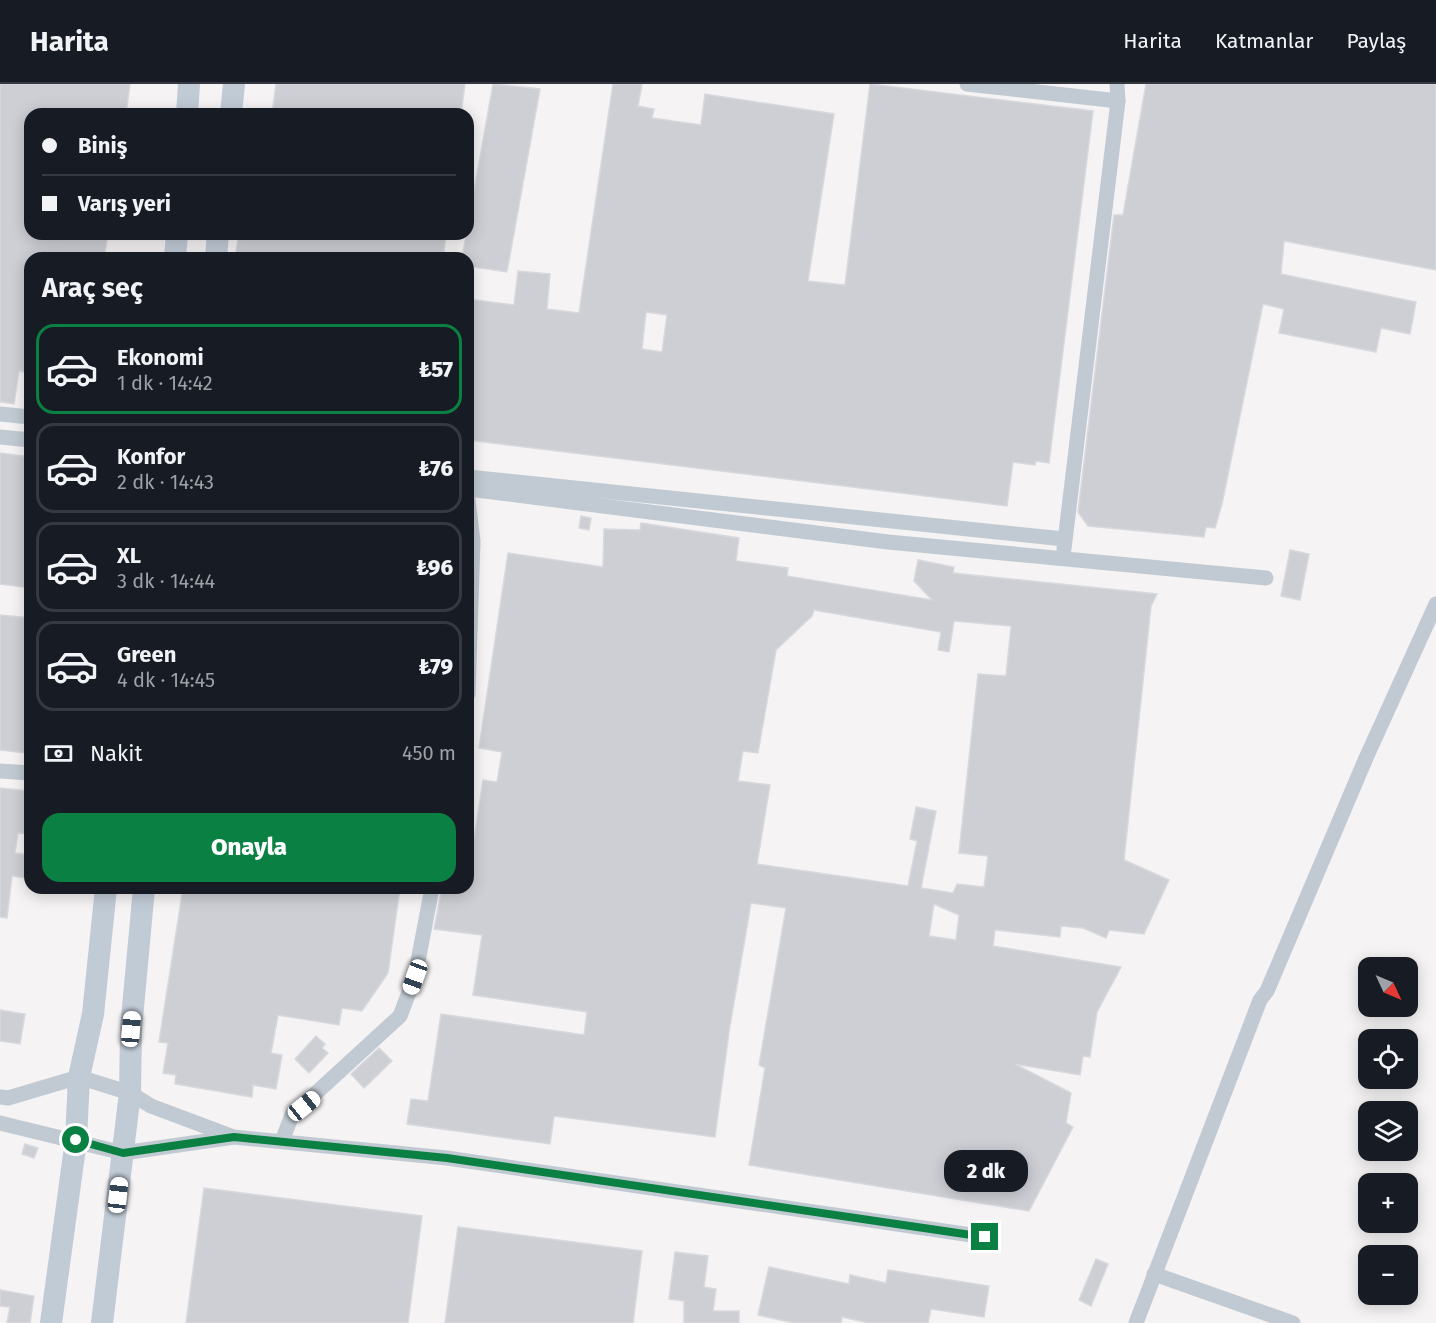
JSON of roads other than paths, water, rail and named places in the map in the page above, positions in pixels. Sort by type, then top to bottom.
[{"type":"street","points":[[187,108],[189,84]]},
{"type":"street","points":[[232,108],[234,84]]},
{"type":"street","points":[[967,84],[1118,101]]},
{"type":"street","points":[[1064,559],[1064,539],[1118,101],[1117,84]]},
{"type":"street","points":[[0,414],[24,416]]},
{"type":"street","points":[[0,437],[24,439]]},
{"type":"street","points":[[474,483],[1064,539]]},
{"type":"street","points":[[474,483],[888,542],[1266,578]]},
{"type":"street","points":[[1136,1323],[1260,1000],[1267,991],[1366,758],[1384,724],[1436,604]]},
{"type":"street","points":[[0,771],[24,773]]},
{"type":"street","points":[[51,1323],[76,1140],[79,1077],[93,1014],[105,894]]},
{"type":"street","points":[[102,1323],[130,1093],[131,1029],[143,894]]},
{"type":"street","points":[[282,1142],[292,1115],[400,1016],[415,977],[431,894]]},
{"type":"street","points":[[0,1097],[8,1098],[79,1077],[130,1093],[151,1106],[234,1137]]},
{"type":"street","points":[[0,1123],[123,1153],[234,1137],[447,1158],[985,1237]]},
{"type":"street","points":[[1154,1274],[1293,1323]]}]
